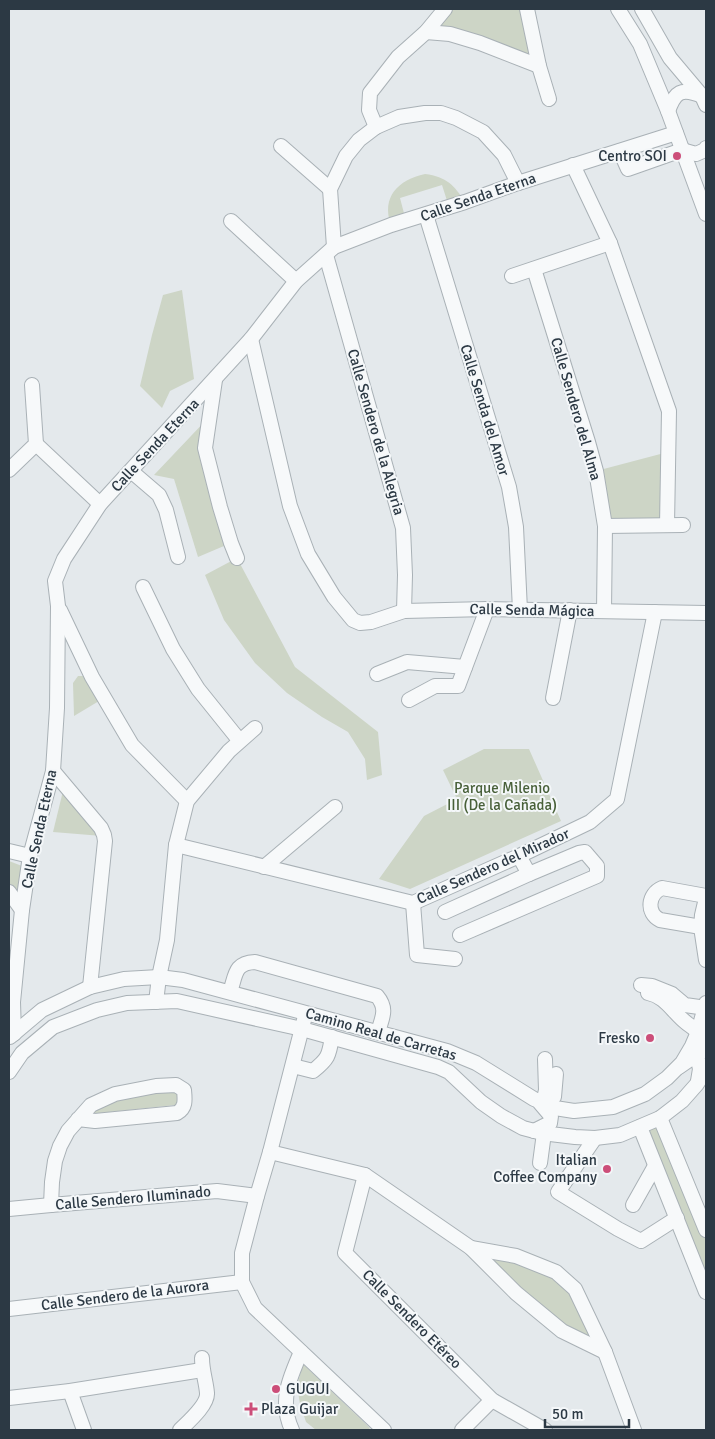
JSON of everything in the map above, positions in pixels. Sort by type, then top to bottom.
[{"type":"street","points":[[376,127],[369,110],[370,93],[398,57],[426,32],[445,9]]},
{"type":"street","points":[[527,9],[539,66],[549,99]]},
{"type":"street","points":[[618,9],[637,38],[668,111],[706,214]]},
{"type":"street","points":[[642,9],[670,58],[704,100]]},
{"type":"street","points":[[426,32],[450,34],[480,42],[539,66]]},
{"type":"street","points":[[668,111],[673,97],[682,91],[695,93],[704,100]]},
{"type":"street","points":[[281,146],[330,189],[346,156],[360,140],[376,127],[399,117],[425,113],[441,113],[456,118],[483,132],[504,155],[518,183]]},
{"type":"street","name":"Calle Senda Eterna","points":[[11,1036],[22,910],[30,856],[53,771],[58,708],[58,606],[55,581],[64,559],[100,504],[215,380],[251,339],[296,281],[330,251],[391,225],[676,133]]},
{"type":"street","points":[[620,151],[628,169],[682,150],[696,154],[706,148]]},
{"type":"street","points":[[574,165],[610,244],[669,411],[667,525]]},
{"type":"street","name":"Calle Sendero de la Alegria","points":[[330,189],[330,251],[403,528],[404,611]]},
{"type":"street","name":"Calle Senda del Amor","points":[[426,214],[508,487],[516,527],[520,610]]},
{"type":"street","points":[[231,221],[296,281]]},
{"type":"street","points":[[512,276],[610,244]]},
{"type":"street","name":"Calle Sendero del Alma","points":[[534,269],[596,471],[605,526],[604,611]]},
{"type":"street","name":"Calle Senda Mágica","points":[[251,339],[290,506],[308,554],[334,597],[353,620],[360,623],[371,622],[404,611],[487,609],[706,613]]},
{"type":"street","points":[[215,380],[205,448],[222,516],[237,558]]},
{"type":"street","points":[[32,385],[36,444],[100,504]]},
{"type":"street","points":[[9,470],[36,444]]},
{"type":"street","points":[[131,471],[159,495],[166,510],[178,557]]},
{"type":"street","points":[[605,526],[684,525]]},
{"type":"street","points":[[143,587],[173,649],[198,689],[239,740]]},
{"type":"street","points":[[58,606],[92,677],[132,744],[187,801]]},
{"type":"street","points":[[409,700],[435,686],[458,686],[487,609]]},
{"type":"street","points":[[553,698],[570,610]]},
{"type":"street","name":"Calle Sendero del Mirador","points":[[176,845],[413,904],[590,822],[616,799],[655,612]]},
{"type":"street","points":[[377,674],[407,662],[465,667]]},
{"type":"street","points":[[156,1002],[159,977],[168,940],[176,845],[187,801],[239,740],[255,728]]},
{"type":"street","points":[[53,771],[104,835],[105,841],[90,987]]},
{"type":"street","points":[[264,867],[335,808]]},
{"type":"street","points":[[9,851],[30,856]]},
{"type":"street","points":[[445,912],[579,853],[585,852],[597,866],[597,876],[460,935]]},
{"type":"street","points":[[519,856],[529,874]]},
{"type":"street","points":[[701,927],[660,920],[651,909],[653,894],[662,888],[706,897],[701,927],[706,960]]},
{"type":"street","points":[[9,892],[22,910]]},
{"type":"street","points":[[413,904],[417,955],[456,959]]},
{"type":"street","points":[[230,992],[237,968],[246,962],[255,962],[377,996],[383,1002],[384,1009],[378,1032]]},
{"type":"street","name":"Camino Real de Carretas","points":[[11,1036],[42,1010],[90,987],[124,979],[159,977],[183,980],[447,1051],[476,1062],[545,1103],[575,1110],[613,1106],[645,1094],[666,1078],[682,1062],[692,1046],[699,1030],[706,1003]]},
{"type":"street","points":[[131,979],[144,986],[147,991],[138,1004]]},
{"type":"street","points":[[177,1001],[166,993],[166,987],[183,980]]},
{"type":"street","points":[[706,1008],[684,1005],[672,994],[652,986],[644,989],[657,994],[681,1018],[699,1030],[700,1046],[703,1051],[706,1051]]},
{"type":"street","name":"Camino Real de Carretas","points":[[9,1072],[22,1053],[53,1027],[97,1010],[127,1003],[177,1001],[302,1029],[438,1067],[449,1072],[481,1102],[523,1128],[575,1137],[594,1138],[620,1135],[660,1118],[682,1101],[706,1070]]},
{"type":"street","points":[[306,1012],[284,1102],[242,1253],[242,1282],[255,1308],[384,1430]]},
{"type":"street","points":[[293,1066],[313,1071],[329,1055],[332,1037]]},
{"type":"street","points":[[675,1070],[692,1058],[698,1060],[700,1069],[697,1084]]},
{"type":"street","points":[[540,1163],[539,1132],[550,1122],[551,1116],[545,1103],[545,1059]]},
{"type":"street","points":[[545,1103],[554,1090],[556,1074]]},
{"type":"street","points":[[51,1205],[55,1161],[60,1146],[68,1131],[84,1110],[91,1104],[115,1094],[176,1085],[184,1090],[184,1106],[177,1113],[95,1121],[78,1119]]},
{"type":"street","points":[[575,1110],[560,1118],[559,1125],[561,1129],[575,1137]]},
{"type":"street","points":[[660,1118],[706,1230]]},
{"type":"street","points":[[640,1127],[676,1218],[703,1273],[706,1292]]},
{"type":"street","points":[[594,1138],[558,1192],[641,1241],[676,1218]]},
{"type":"street","points":[[270,1152],[365,1175],[471,1248],[516,1293],[562,1331],[605,1352]]},
{"type":"street","points":[[633,1205],[655,1166]]},
{"type":"street","name":"Calle Sendero Etéreo","points":[[365,1175],[345,1253],[492,1400],[545,1430]]},
{"type":"street","name":"Calle Sendero Iluminado","points":[[9,1210],[217,1191],[257,1196]]},
{"type":"street","points":[[471,1248],[516,1256],[556,1272],[575,1289],[605,1352],[634,1430]]},
{"type":"street","name":"Calle Sendero de la Aurora","points":[[9,1309],[242,1282]]},
{"type":"street","points":[[292,1430],[288,1421],[285,1400],[291,1376],[301,1352]]},
{"type":"street","points":[[9,1398],[70,1391],[202,1364],[207,1395],[205,1402],[180,1430]]},
{"type":"street","points":[[70,1391],[84,1430]]},
{"type":"street","points":[[462,1430],[492,1400]]},
{"type":"green space","points":[[445,9],[527,9],[539,66],[426,32]]},
{"type":"green space","points":[[425,174],[439,177],[449,183],[465,202],[449,207],[442,185],[400,198],[406,221],[391,225],[388,206],[394,191],[407,181]]},
{"type":"green space","points":[[182,290],[194,379],[170,391],[162,408],[140,386],[163,295]]},
{"type":"green space","points":[[209,417],[205,449],[231,543],[198,557],[174,479],[154,475]]},
{"type":"green space","points":[[668,452],[667,525],[605,526],[596,471]]},
{"type":"green space","points":[[237,558],[295,667],[378,732],[382,775],[367,780],[365,759],[348,732],[287,693],[255,663],[224,620],[205,575]]},
{"type":"green space","points":[[78,676],[86,676],[104,698],[74,716],[73,683]]},
{"type":"green space","name":"Parque Milenio III (De la Cañada)","points":[[484,749],[529,749],[561,821],[410,889],[379,879],[424,816],[457,799],[443,770]]},
{"type":"green space","points":[[63,791],[102,836],[53,832]]},
{"type":"green space","points":[[9,861],[22,866],[19,886],[16,890],[9,886]]},
{"type":"green space","points":[[161,1091],[181,1092],[179,1103],[90,1114],[113,1101]]},
{"type":"green space","points":[[660,1118],[706,1230],[706,1292],[640,1127]]},
{"type":"green space","points":[[471,1248],[516,1256],[575,1289],[605,1352],[562,1331]]},
{"type":"green space","points":[[303,1364],[370,1428],[368,1430],[316,1430],[306,1422],[297,1386]]},
{"type":"place","name":"Centro SOI","points":[[677,156]]},
{"type":"place","name":"Fresko","points":[[650,1038]]},
{"type":"place","name":"Italian Coffee Company","points":[[607,1169]]},
{"type":"place","name":"GUGUI","points":[[276,1389]]},
{"type":"place","name":"Plaza Guijar","points":[[251,1409]]}]
